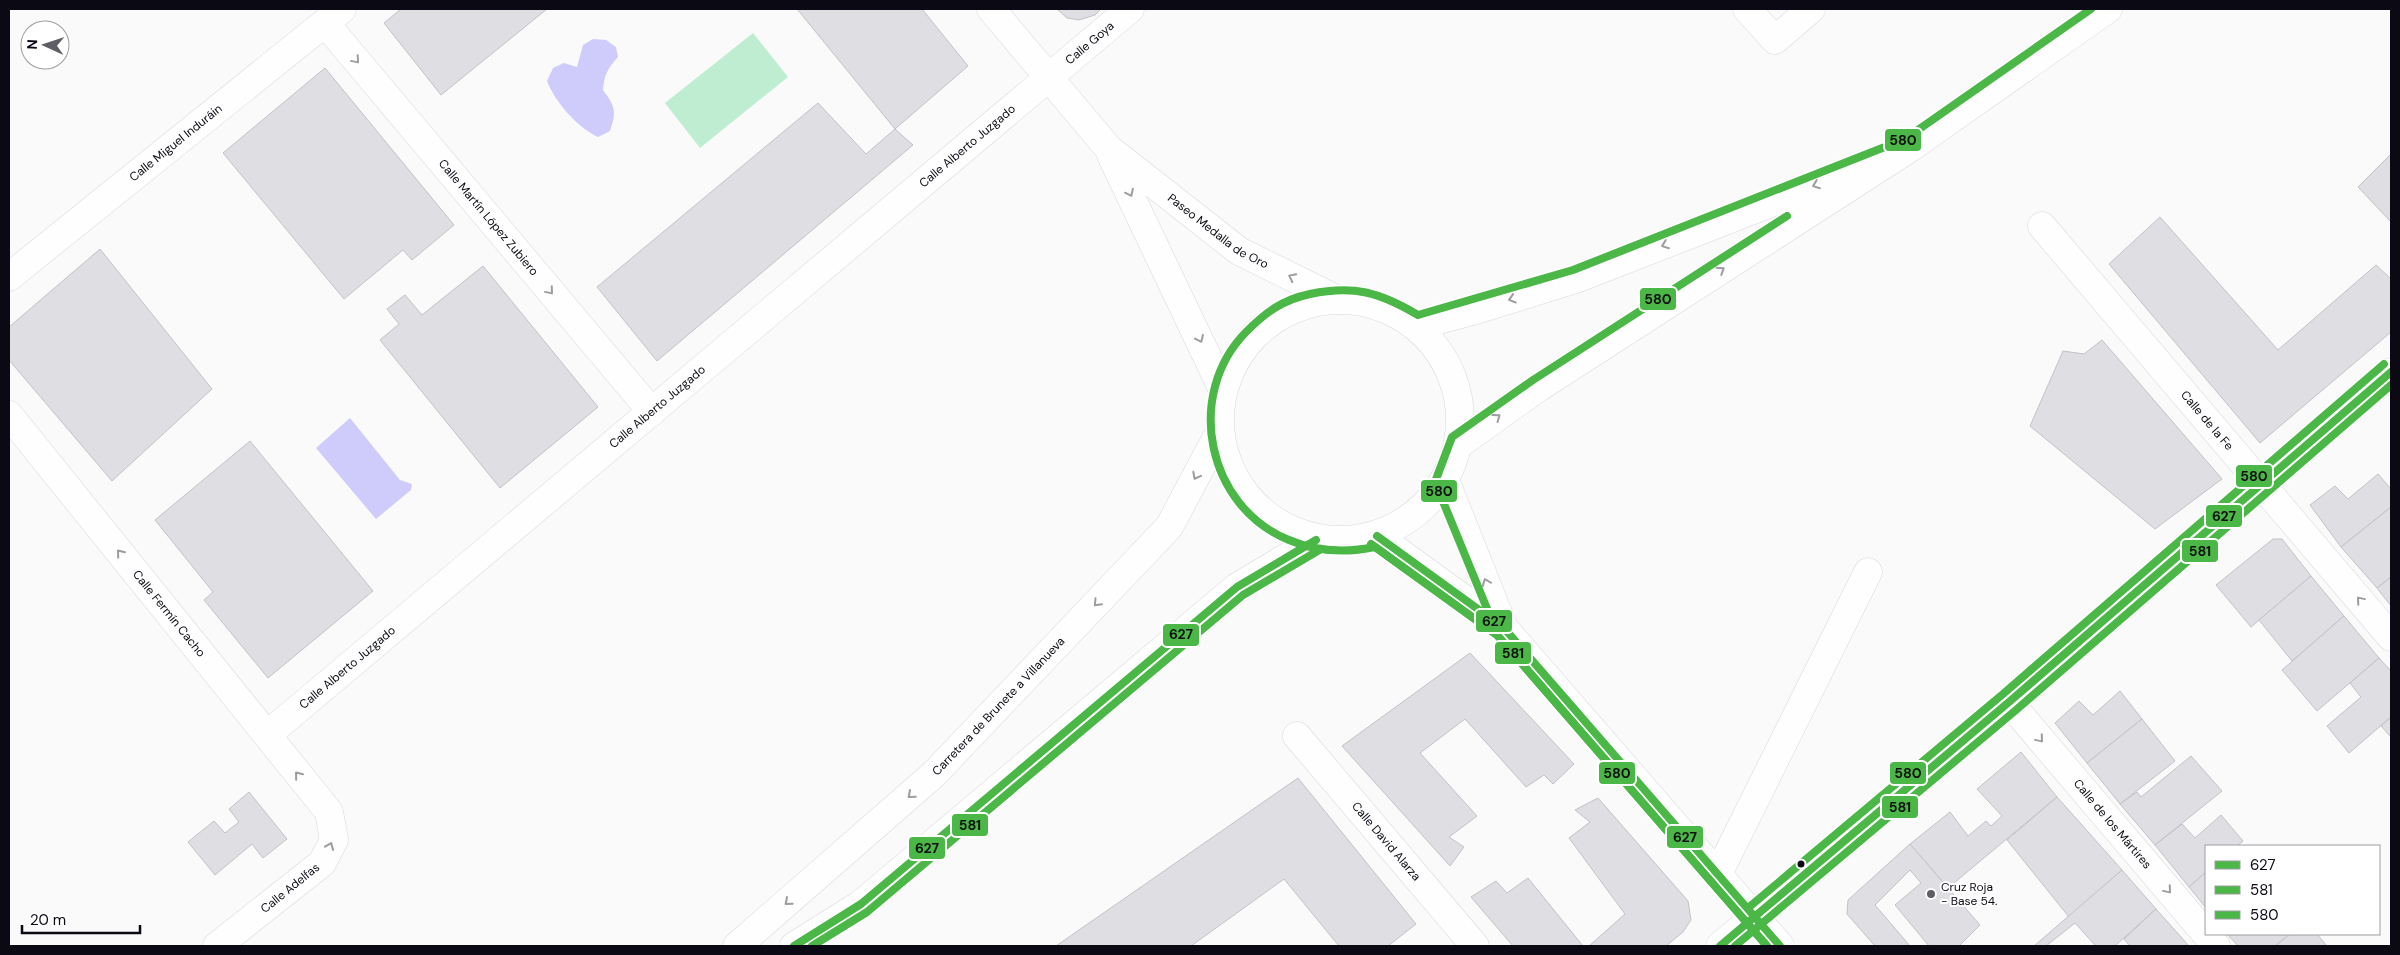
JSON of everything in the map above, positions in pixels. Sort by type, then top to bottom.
[{"type":"main road","name":"Paseo Medalla de Oro","points":[[991,9],[1108,149],[1239,251],[1336,299]]},
{"type":"main road","name":"Calle Goya","points":[[1049,78],[1130,9]]},
{"type":"main road","points":[[1746,9],[1775,40],[1811,9]]},
{"type":"main road","points":[[1458,445],[1538,388],[1910,148],[2108,9]]},
{"type":"main road","name":"Calle Miguel Induráin","points":[[9,277],[333,16]]},
{"type":"main road","name":"Calle Martín López Zubiero","points":[[333,16],[652,412]]},
{"type":"main road","name":"Calle Alberto Juzgado","points":[[267,736],[1049,78]]},
{"type":"main road","points":[[1416,326],[1476,310],[1576,279],[1910,148]]},
{"type":"main road","name":"Paseo Medalla de Oro","points":[[1108,149],[1222,388]]},
{"type":"main road","name":"Calle de la Fe","points":[[2042,226],[2391,637]]},
{"type":"main road","points":[[1336,299],[1365,301],[1392,310],[1416,326],[1445,360],[1459,401],[1458,445],[1445,480],[1427,504],[1404,523],[1377,536],[1357,541],[1316,540],[1280,526],[1250,502],[1229,470],[1219,433],[1218,418],[1222,388],[1246,343],[1286,311],[1336,299]]},
{"type":"main road","points":[[1720,946],[2009,702],[2261,482],[2391,372]]},
{"type":"main road","name":"Calle Fermín Cacho","points":[[9,415],[329,812]]},
{"type":"main road","name":"Carretera de Brunete a Villanueva","points":[[738,946],[934,774],[1169,527],[1219,433]]},
{"type":"main road","points":[[1445,480],[1504,628]]},
{"type":"main road","points":[[1377,536],[1504,628],[1780,946]]},
{"type":"main road","points":[[794,946],[860,904],[1237,587],[1316,540]]},
{"type":"main road","points":[[1718,874],[1868,572]]},
{"type":"main road","name":"Calle de los Mártires","points":[[2009,702],[2205,933]]},
{"type":"main road","name":"Calle David Alarza","points":[[1297,736],[1475,946]]},
{"type":"main road","name":"Calle Adelfas","points":[[217,946],[322,863],[334,840],[329,812]]},
{"type":"main road","name":"Calle de los Mártires","points":[[2207,935],[2216,946]]},
{"type":"green space","points":[[753,33],[788,77],[700,148],[665,103]]},
{"type":"shaded area","points":[[593,39],[606,40],[616,47],[618,57],[607,72],[603,90],[614,109],[612,124],[610,131],[598,137],[582,127],[568,113],[555,97],[547,81],[553,68],[564,63],[577,67],[583,45]]},
{"type":"shaded area","points":[[350,418],[400,480],[412,484],[411,490],[376,519],[316,448]]},
{"type":"building","points":[[401,9],[547,9],[441,95],[384,23]]},
{"type":"building","points":[[797,9],[922,9],[968,66],[895,129]]},
{"type":"building","points":[[1057,9],[1101,9],[1095,15],[1079,20],[1067,18]]},
{"type":"building","points":[[325,68],[454,225],[412,260],[403,250],[344,299],[223,153]]},
{"type":"building","points":[[818,103],[866,154],[895,129],[913,145],[657,361],[597,287]]},
{"type":"building","points":[[2391,154],[2391,222],[2358,187]]},
{"type":"building","points":[[2160,217],[2278,350],[2376,265],[2391,279],[2391,332],[2260,443],[2109,264]]},
{"type":"building","points":[[100,249],[212,389],[112,481],[9,360],[9,327]]},
{"type":"building","points":[[483,266],[598,407],[500,488],[380,340],[399,324],[387,309],[405,295],[422,315]]},
{"type":"building","points":[[2102,340],[2222,479],[2155,529],[2030,426],[2063,351],[2084,354]]},
{"type":"building","points":[[250,441],[373,591],[268,678],[204,600],[213,592],[155,520]]},
{"type":"building","points":[[2378,474],[2391,489],[2391,507],[2341,547],[2310,505],[2335,486],[2348,499]]},
{"type":"building","points":[[2391,507],[2391,577],[2377,588],[2341,547]]},
{"type":"building","points":[[2273,539],[2282,539],[2311,576],[2251,627],[2216,585]]},
{"type":"building","points":[[2311,576],[2344,616],[2292,661],[2259,620]]},
{"type":"building","points":[[2391,577],[2391,606],[2377,588]]},
{"type":"building","points":[[2344,616],[2379,658],[2317,711],[2282,670]]},
{"type":"building","points":[[1470,653],[1574,764],[1553,784],[1544,775],[1526,787],[1465,719],[1420,753],[1477,816],[1449,837],[1464,847],[1450,866],[1342,746]]},
{"type":"building","points":[[2379,658],[2391,671],[2391,717],[2349,753],[2327,726],[2361,697],[2350,683]]},
{"type":"building","points":[[2120,691],[2142,719],[2087,763],[2055,723],[2079,701],[2093,715]]},
{"type":"building","points":[[2391,717],[2391,737],[2381,726]]},
{"type":"building","points":[[2142,719],[2175,761],[2120,804],[2087,763]]},
{"type":"building","points":[[2021,752],[2057,797],[1948,888],[1910,844],[1950,812],[1968,836],[1986,821],[1991,826],[2002,816],[1977,789]]},
{"type":"building","points":[[2191,756],[2222,791],[2155,845],[2120,804],[2137,792],[2141,797]]},
{"type":"building","points":[[1298,778],[1416,924],[1388,946],[1339,946],[1284,879],[1191,946],[1056,946]]},
{"type":"building","points":[[249,792],[287,839],[263,858],[252,844],[215,875],[188,842],[214,821],[225,833],[239,822],[229,809]]},
{"type":"building","points":[[2057,797],[2122,870],[2069,917],[2007,840]]},
{"type":"building","points":[[1598,798],[1688,901],[1691,920],[1683,932],[1666,946],[1589,946],[1625,914],[1569,838],[1590,822],[1575,810]]},
{"type":"building","points":[[2221,815],[2243,841],[2238,845],[2205,845],[2205,873],[2189,887],[2155,845],[2182,824],[2195,838]]},
{"type":"building","name":"Cruz Roja - Base 54.","points":[[1910,844],[1980,925],[1959,946],[1929,946],[1895,905],[1921,883],[1910,870],[1875,905],[1910,946],[1875,946],[1847,914],[1848,900]]},
{"type":"building","points":[[2122,870],[2156,909],[2115,946],[2096,946],[2075,923],[2046,946],[2034,946]]},
{"type":"building","points":[[2205,873],[2205,907],[2189,887]]},
{"type":"building","points":[[1528,878],[1583,946],[1513,946],[1471,897],[1496,881],[1507,893]]},
{"type":"building","points":[[2156,909],[2189,946],[2130,946],[2124,939]]},
{"type":"building","points":[[2228,935],[2289,935],[2275,946],[2238,946]]},
{"type":"building","points":[[2289,935],[2318,935],[2327,946],[2275,946]]},
{"type":"transit line","name":"580","points":[[1767,946],[1497,635],[1375,547],[1342,551],[1300,544],[1261,524],[1239,502],[1223,476],[1214,447],[1211,417],[1215,386],[1227,358],[1246,332],[1260,318],[1283,303],[1326,291],[1366,292],[1391,301],[1418,315],[1573,270],[1905,139],[2091,9]]},
{"type":"transit line","name":"580","points":[[1497,633],[1435,482],[1452,437],[1533,380],[1787,216]]},
{"type":"transit line","name":"580","points":[[1748,908],[2003,694],[2384,364]]},
{"type":"transit line","name":"627","points":[[1720,946],[2009,702],[2391,372]]},
{"type":"transit line","name":"581","points":[[1735,946],[2016,710],[2391,385]]},
{"type":"transit line","name":"627","points":[[1377,536],[1504,628],[1780,946]]},
{"type":"transit line","name":"627","points":[[794,946],[861,904],[1237,587],[1316,540]]},
{"type":"transit line","name":"581","points":[[1371,544],[1497,635],[1767,946]]},
{"type":"transit line","name":"581","points":[[812,946],[867,912],[1243,595],[1321,549]]},
{"type":"place","name":"Cruz Roja - Base 54.","points":[[1931,894]]}]
